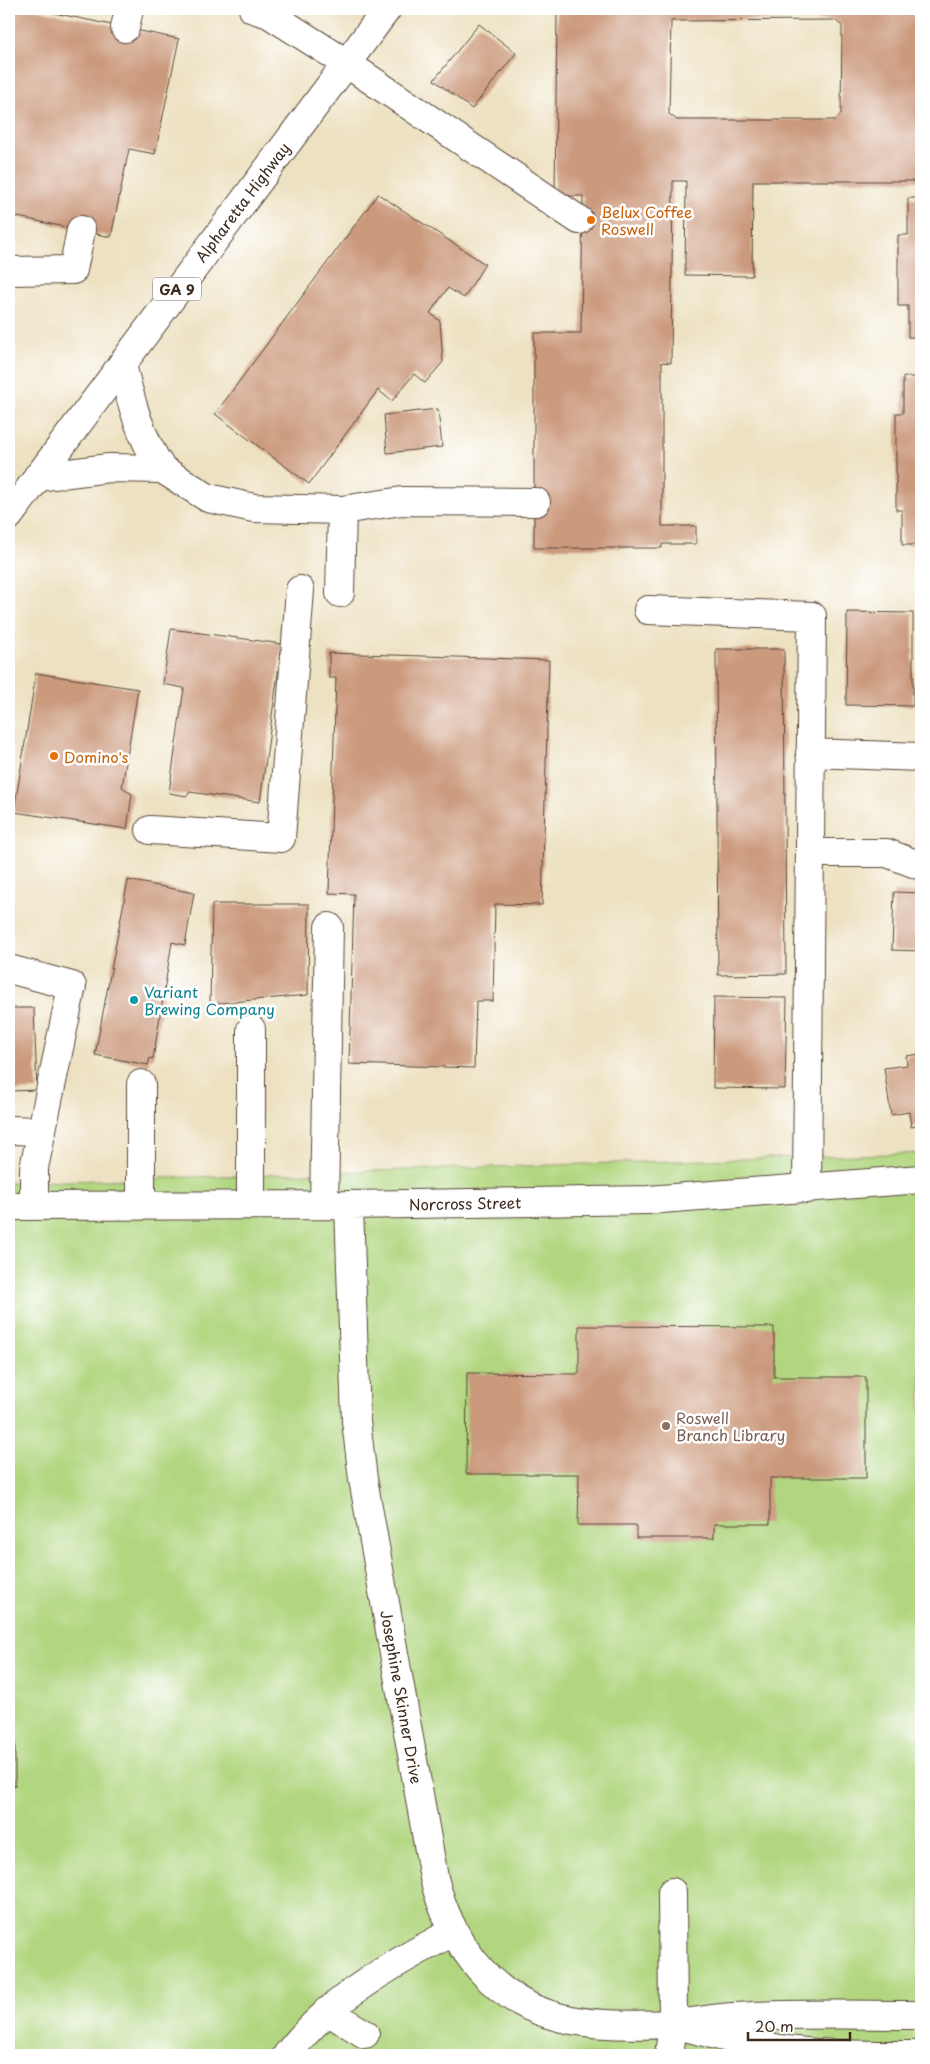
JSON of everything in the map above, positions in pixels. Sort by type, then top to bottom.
[{"type":"main road","points":[[253,9],[270,14],[346,63],[579,220]]},
{"type":"main road","name":"Alpharetta Highway","points":[[9,516],[387,9]]},
{"type":"main road","points":[[9,271],[74,270],[81,230]]},
{"type":"main road","points":[[122,364],[135,416],[149,450],[162,469],[208,498],[254,508],[342,510],[402,501],[536,502]]},
{"type":"main road","points":[[37,477],[109,468],[162,469]]},
{"type":"main road","points":[[340,593],[342,510]]},
{"type":"main road","points":[[150,830],[281,838],[300,590]]},
{"type":"main road","points":[[648,610],[812,616],[807,1189]]},
{"type":"main road","points":[[810,753],[921,757]]},
{"type":"main road","points":[[810,853],[887,853],[921,866]]},
{"type":"main road","name":"Josephine Skinner Drive","points":[[329,927],[337,1205],[358,1449],[434,1878],[441,1905],[453,1932],[469,1957],[484,1974],[524,2004],[548,2014],[584,2022],[673,2024],[731,2017],[921,2015]]},
{"type":"main road","points":[[9,969],[72,986],[34,1168],[22,1206]]},
{"type":"main road","points":[[251,1029],[251,1205]]},
{"type":"main road","points":[[142,1084],[142,1205]]},
{"type":"main road","points":[[9,1130],[42,1131]]},
{"type":"main road","name":"Norcross Street","points":[[22,1206],[337,1205],[648,1200],[921,1179]]},
{"type":"main road","points":[[669,2055],[673,2024],[672,1892]]},
{"type":"main road","points":[[287,2055],[327,2011],[403,1958],[453,1932]]},
{"type":"main road","points":[[327,2011],[365,2034]]},
{"type":"main road","name":"Josephine Skinner Drive","points":[[673,2024],[732,2039],[803,2052],[840,2055],[921,2055]]},
{"type":"green space","points":[[921,1153],[921,2055],[9,2055],[9,1183]]},
{"type":"building","points":[[9,9],[35,9],[179,39],[155,154],[129,149],[111,237],[9,215]]},
{"type":"building","points":[[557,9],[921,9],[921,181],[753,181],[752,276],[685,275],[686,181],[673,181],[671,363],[662,362],[662,526],[696,526],[696,544],[662,544],[662,548],[534,548],[534,333],[581,333],[583,196],[555,196]],"holes":[[[835,20],[842,26],[841,114],[836,120],[677,120],[669,114],[671,21]]]},
{"type":"building","points":[[479,24],[516,53],[472,109],[434,80]]},
{"type":"building","points":[[378,194],[485,264],[464,298],[448,288],[430,313],[440,321],[443,362],[425,383],[414,374],[392,401],[378,390],[309,484],[215,414]]},
{"type":"building","points":[[908,198],[921,198],[921,337],[908,337],[908,306],[898,306],[898,235],[908,235]]},
{"type":"building","points":[[903,377],[921,377],[921,545],[902,545],[902,510],[896,510],[896,413],[903,413]]},
{"type":"building","points":[[438,409],[442,447],[387,453],[384,415]]},
{"type":"building","points":[[847,612],[913,613],[913,706],[846,705]]},
{"type":"building","points":[[171,629],[282,644],[260,802],[190,792],[187,796],[169,793],[184,688],[163,684]]},
{"type":"building","points":[[716,649],[784,649],[786,974],[718,975]]},
{"type":"building","points":[[329,653],[549,660],[542,905],[495,904],[493,1001],[476,1001],[474,1068],[349,1064],[354,894],[329,893],[336,678],[329,678]]},
{"type":"building","points":[[36,673],[138,689],[122,787],[132,794],[127,829],[14,812]]},
{"type":"building","name":"Variant Brewing Company","points":[[128,880],[194,893],[185,945],[172,942],[153,1059],[150,1058],[148,1065],[95,1055]]},
{"type":"building","points":[[894,892],[921,893],[921,951],[892,950]]},
{"type":"building","points":[[212,904],[309,904],[308,995],[210,1004]]},
{"type":"building","points":[[714,997],[787,998],[785,1089],[713,1088]]},
{"type":"building","points":[[9,1008],[34,1008],[37,1090],[9,1091]]},
{"type":"building","points":[[921,1054],[921,1125],[911,1127],[909,1112],[891,1115],[884,1068],[907,1065],[906,1056]]},
{"type":"building","name":"Roswell Branch Library","points":[[579,1326],[774,1327],[774,1377],[866,1377],[866,1478],[770,1478],[770,1524],[714,1524],[714,1538],[636,1538],[636,1525],[578,1525],[579,1474],[466,1474],[467,1373],[579,1374]]},
{"type":"building","points":[[9,1735],[15,1736],[15,1786],[9,1786]]},
{"type":"place","name":"Belux Coffee Roswell","points":[[591,220]]},
{"type":"place","name":"Domino's","points":[[54,756]]},
{"type":"place","name":"Variant Brewing Company","points":[[134,1000]]},
{"type":"place","name":"Roswell Branch Library","points":[[666,1426]]}]
